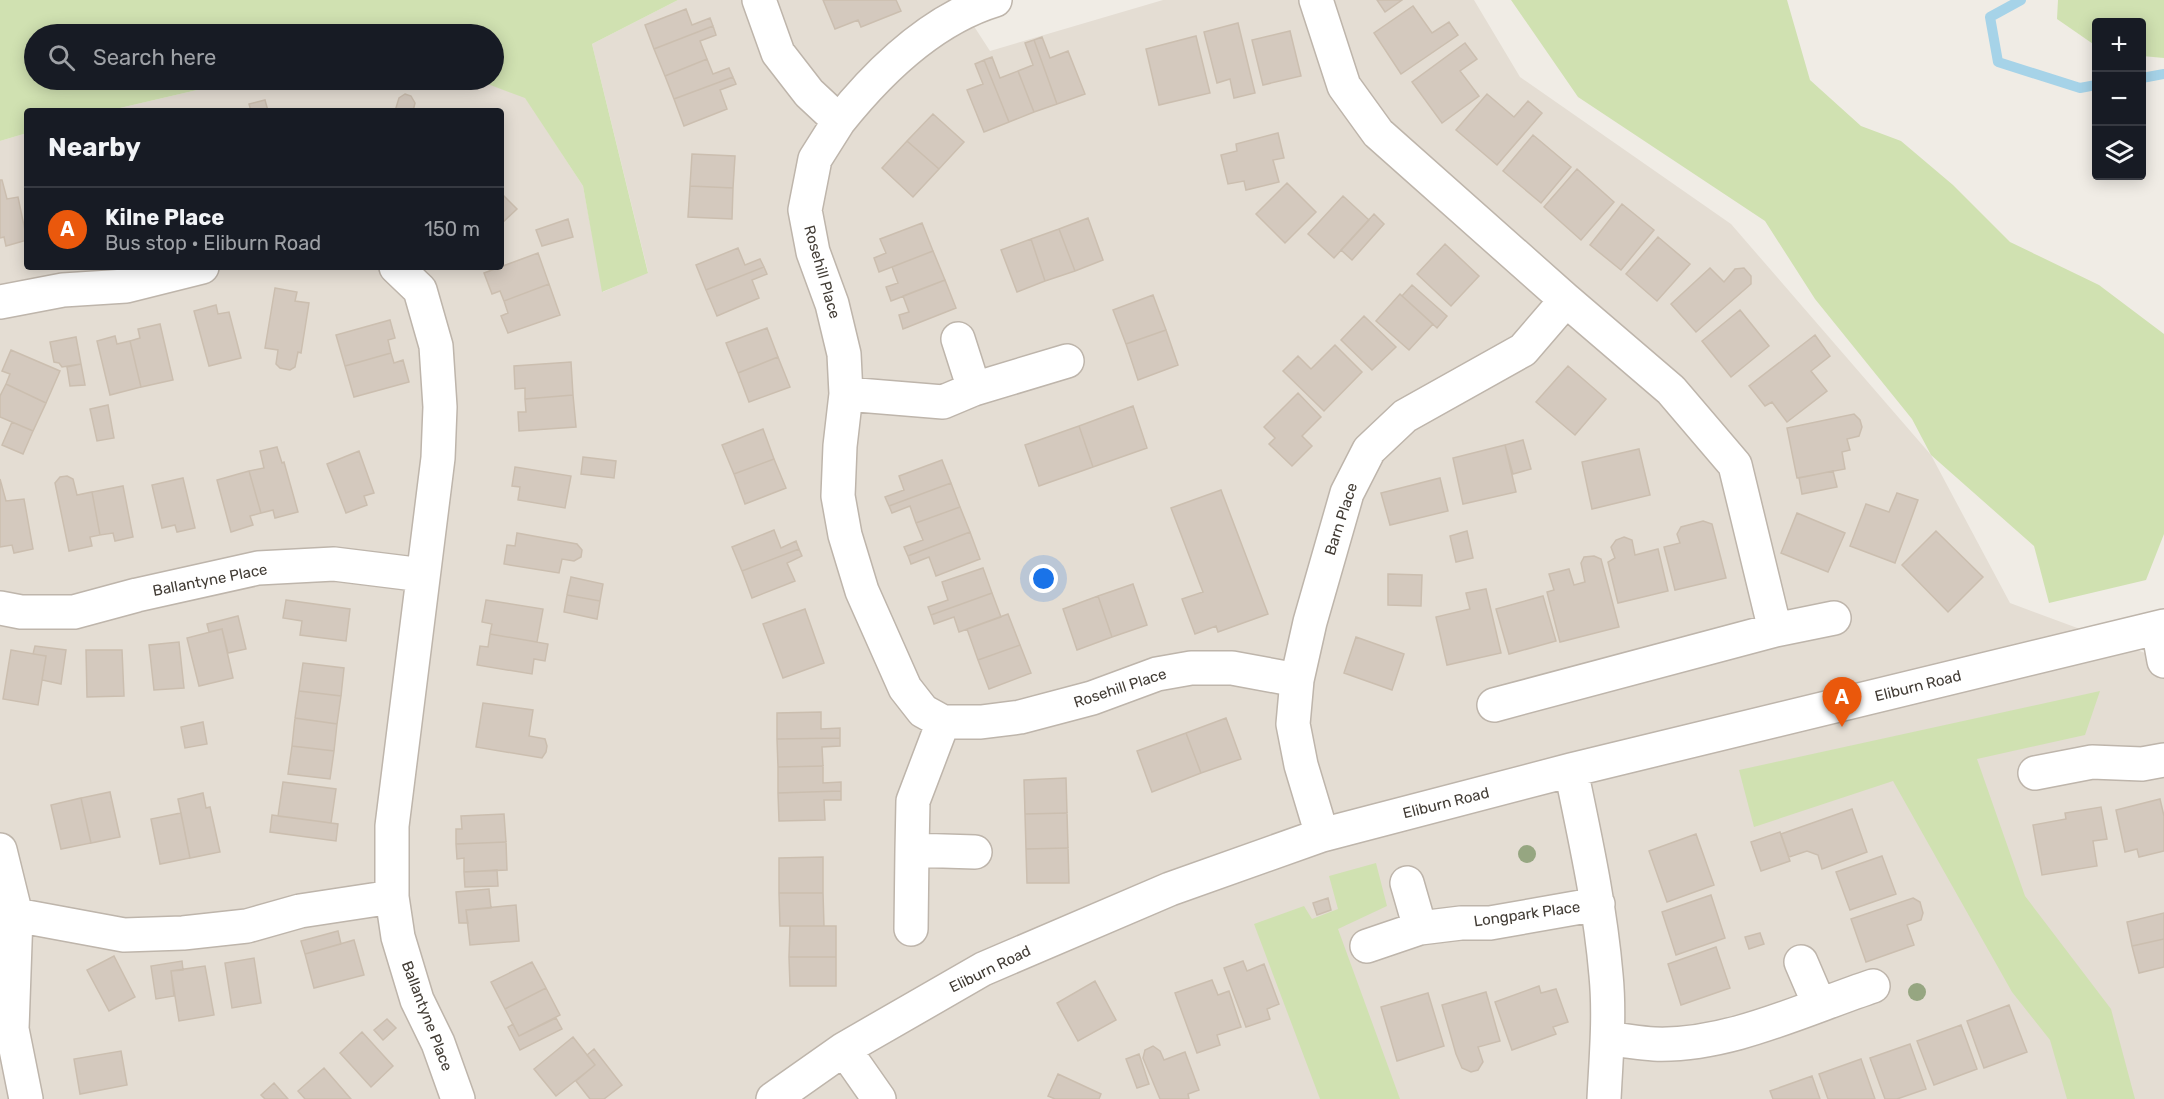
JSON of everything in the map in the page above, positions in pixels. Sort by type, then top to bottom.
[{"type":"street","points":[[759,0],[778,53],[809,93],[839,121]]},
{"type":"street","points":[[1316,0],[1344,86],[1378,134],[1671,390],[1736,465],[1775,630]]},
{"type":"street","name":"Rosehill Place","points":[[981,2],[910,47],[862,92],[839,121],[815,159],[805,210],[813,252],[832,304],[844,354],[846,394],[840,447],[838,496],[845,535],[862,591],[905,688],[923,711],[943,722],[981,722],[1020,717],[1092,698],[1157,674],[1191,668],[1232,668],[1297,680]]},
{"type":"street","points":[[0,302],[63,290],[126,286],[190,270]]},
{"type":"street","name":"Ballantyne Place","points":[[399,270],[420,290],[436,346],[440,407],[438,458],[392,826],[392,897],[398,937],[417,1000],[438,1043],[458,1099]]},
{"type":"street","name":"Barn Place","points":[[1322,834],[1301,765],[1293,724],[1297,680],[1310,622],[1347,493],[1369,450],[1405,416],[1523,350],[1566,300]]},
{"type":"street","points":[[958,339],[974,388]]},
{"type":"street","points":[[846,394],[943,402],[974,388],[1067,361]]},
{"type":"street","name":"Ballantyne Place","points":[[0,608],[21,612],[74,612],[137,595],[258,568],[334,564],[423,575]]},
{"type":"street","points":[[1494,705],[1775,630],[1834,618]]},
{"type":"street","points":[[2161,627],[2164,661]]},
{"type":"street","name":"Eliburn Road","points":[[773,1099],[844,1049],[983,969],[1170,889],[1322,834],[1570,770],[2161,627]]},
{"type":"street","points":[[911,929],[913,801],[943,722]]},
{"type":"street","points":[[2035,773],[2092,762],[2142,764],[2164,760]]},
{"type":"street","name":"Longpark Place","points":[[1570,770],[1598,904],[1606,976],[1608,1039],[1604,1099]]},
{"type":"street","points":[[0,850],[16,915],[12,1029],[26,1099]]},
{"type":"street","points":[[912,850],[975,852]]},
{"type":"street","points":[[1407,883],[1420,928]]},
{"type":"street","points":[[16,915],[124,935],[183,933],[247,926],[300,910],[392,897]]},
{"type":"street","name":"Longpark Place","points":[[1366,946],[1420,928],[1461,923],[1490,923],[1598,904]]},
{"type":"street","points":[[1801,962],[1819,1004]]},
{"type":"street","points":[[1608,1039],[1655,1044],[1708,1039],[1755,1028],[1873,986]]},
{"type":"street","points":[[844,1049],[879,1099]]},
{"type":"shaded area","points":[[678,0],[957,0],[990,51],[1163,0],[1474,0],[1520,77],[1731,224],[1931,455],[2010,603],[2164,660],[2164,1099],[0,1099],[0,141],[24,134],[24,270],[504,270],[504,108],[120,108],[197,90],[504,90],[525,97],[583,186],[603,292],[648,272],[592,44]]},
{"type":"green space","points":[[0,0],[678,0],[592,44],[648,273],[602,292],[583,186],[525,98],[504,90],[504,24],[24,24],[24,90],[197,90],[120,108],[24,108],[24,134],[0,141]]},
{"type":"green space","points":[[1511,0],[1787,0],[1810,80],[1861,126],[1901,141],[1953,185],[2010,242],[2099,285],[2164,334],[2164,534],[2146,580],[2049,603],[2034,546],[1931,455],[1912,419],[1815,299],[1765,221],[1578,97]]},
{"type":"green space","points":[[2058,0],[2164,0],[2164,58],[2146,56],[2146,18],[2092,18],[2092,43],[2057,19]]},
{"type":"green space","points":[[2100,691],[2085,735],[1977,759],[2025,896],[2111,1009],[2135,1099],[2067,1099],[2050,1040],[2012,992],[1893,781],[1754,827],[1739,770]]},
{"type":"green space","points":[[1376,863],[1387,906],[1338,929],[1400,1099],[1320,1099],[1254,924],[1304,906],[1312,919],[1338,909],[1329,876]]},
{"type":"building","points":[[823,0],[896,0],[901,11],[861,27],[858,20],[835,29]]},
{"type":"building","points":[[1377,0],[1402,0],[1385,12]]},
{"type":"building","points":[[1413,6],[1432,33],[1449,22],[1458,35],[1401,74],[1374,33]]},
{"type":"building","points":[[686,9],[692,25],[710,18],[713,26],[654,49],[645,25]]},
{"type":"building","points":[[1238,23],[1255,93],[1234,98],[1230,79],[1217,83],[1204,32]]},
{"type":"building","points":[[713,26],[716,35],[700,41],[707,59],[665,76],[654,49]]},
{"type":"building","points":[[1290,31],[1301,76],[1263,85],[1252,40]]},
{"type":"building","points":[[1196,36],[1210,93],[1159,105],[1146,49]]},
{"type":"building","points":[[1042,37],[1050,58],[1068,51],[1085,94],[1057,104],[1034,40]]},
{"type":"building","points":[[1034,40],[1057,104],[1034,112],[1018,71],[1033,65],[1025,43]]},
{"type":"building","points":[[1465,43],[1477,59],[1460,71],[1479,96],[1442,123],[1412,82]]},
{"type":"building","points":[[992,57],[1000,78],[1018,71],[1034,112],[1009,122],[984,60]]},
{"type":"building","points":[[707,59],[713,74],[729,68],[733,77],[674,99],[665,76]]},
{"type":"building","points":[[984,60],[1009,122],[984,132],[967,90],[983,84],[975,64]]},
{"type":"building","points":[[733,77],[736,84],[720,90],[727,109],[684,126],[674,99]]},
{"type":"building","points":[[405,94],[411,96],[415,103],[414,108],[396,108],[399,98]]},
{"type":"building","points":[[1487,94],[1514,117],[1528,101],[1542,113],[1497,165],[1456,130]]},
{"type":"building","points":[[265,100],[267,108],[250,108],[249,104]]},
{"type":"building","points":[[933,114],[964,142],[939,169],[907,141]]},
{"type":"building","points":[[1278,133],[1284,158],[1273,160],[1279,182],[1246,190],[1244,181],[1228,184],[1221,155],[1237,151],[1236,144]]},
{"type":"building","points":[[1533,135],[1571,167],[1541,203],[1503,171]]},
{"type":"building","points":[[907,141],[939,169],[913,197],[882,168]]},
{"type":"building","points":[[692,154],[735,156],[733,188],[690,186]]},
{"type":"building","points":[[1577,169],[1614,202],[1581,240],[1544,207]]},
{"type":"building","points":[[0,180],[2,180],[7,199],[18,197],[24,226],[24,241],[6,246],[4,237],[0,238]]},
{"type":"building","points":[[1287,183],[1316,212],[1285,243],[1256,214]]},
{"type":"building","points":[[690,186],[733,188],[732,219],[688,217]]},
{"type":"building","points":[[504,196],[517,209],[504,221]]},
{"type":"building","points":[[1343,196],[1369,220],[1334,258],[1308,234]]},
{"type":"building","points":[[1622,204],[1654,230],[1621,270],[1590,245]]},
{"type":"building","points":[[1374,214],[1384,224],[1352,260],[1341,250]]},
{"type":"building","points":[[1088,218],[1103,260],[1075,271],[1059,229]]},
{"type":"building","points":[[568,219],[573,237],[542,246],[536,230]]},
{"type":"building","points":[[922,223],[933,251],[879,272],[874,258],[886,253],[880,239]]},
{"type":"building","points":[[1059,229],[1075,271],[1045,281],[1031,239]]},
{"type":"building","points":[[1658,237],[1690,264],[1657,301],[1626,274]]},
{"type":"building","points":[[1031,239],[1045,281],[1017,292],[1001,250]]},
{"type":"building","points":[[1445,244],[1479,276],[1451,306],[1417,274]]},
{"type":"building","points":[[738,248],[745,265],[760,259],[764,267],[706,290],[696,265]]},
{"type":"building","points":[[933,251],[945,280],[891,301],[886,287],[898,283],[892,267]]},
{"type":"building","points":[[538,253],[549,284],[504,301],[500,291],[492,294],[484,273],[504,270],[504,266]]},
{"type":"building","points":[[764,267],[767,274],[752,280],[759,298],[717,316],[706,290]]},
{"type":"building","points":[[1710,268],[1724,282],[1735,269],[1744,268],[1751,276],[1751,284],[1696,332],[1671,304]]},
{"type":"building","points":[[945,280],[956,308],[903,329],[899,315],[909,312],[903,296]]},
{"type":"building","points":[[549,284],[560,315],[508,333],[501,316],[508,313],[504,301]]},
{"type":"building","points":[[1412,285],[1447,316],[1437,328],[1402,296]]},
{"type":"building","points":[[275,288],[297,292],[295,301],[309,303],[301,353],[298,352],[295,367],[290,370],[280,368],[276,364],[278,350],[265,348]]},
{"type":"building","points":[[1400,294],[1433,324],[1409,350],[1376,321]]},
{"type":"building","points":[[1153,295],[1166,330],[1126,344],[1113,310]]},
{"type":"building","points":[[216,305],[218,314],[229,312],[241,358],[209,366],[194,311]]},
{"type":"building","points":[[1740,310],[1769,346],[1731,377],[1702,341]]},
{"type":"building","points":[[1364,316],[1396,347],[1372,370],[1341,340]]},
{"type":"building","points":[[390,320],[395,338],[388,340],[391,353],[345,366],[336,335]]},
{"type":"building","points":[[160,324],[173,380],[141,387],[130,341],[140,338],[138,329]]},
{"type":"building","points":[[767,328],[778,357],[738,373],[726,343]]},
{"type":"building","points":[[1166,330],[1178,365],[1138,380],[1126,344]]},
{"type":"building","points":[[1815,335],[1830,356],[1811,371],[1827,391],[1787,422],[1772,402],[1765,406],[1749,386]]},
{"type":"building","points":[[115,336],[117,344],[130,341],[141,387],[110,395],[97,341]]},
{"type":"building","points":[[76,337],[81,364],[62,367],[59,363],[54,362],[50,342]]},
{"type":"building","points":[[1335,345],[1362,372],[1324,411],[1283,371],[1298,356],[1311,369]]},
{"type":"building","points":[[11,350],[60,371],[46,403],[6,384],[10,374],[2,371]]},
{"type":"building","points":[[391,353],[394,363],[403,360],[409,382],[354,397],[345,366]]},
{"type":"building","points":[[778,357],[790,387],[749,402],[738,373]]},
{"type":"building","points":[[571,362],[573,395],[525,399],[525,388],[515,389],[514,366]]},
{"type":"building","points":[[81,364],[85,385],[70,386],[67,367]]},
{"type":"building","points":[[1568,366],[1606,399],[1575,435],[1536,402]]},
{"type":"building","points":[[6,384],[46,403],[33,431],[0,417],[0,396]]},
{"type":"building","points":[[1298,393],[1321,417],[1302,436],[1312,446],[1292,466],[1269,444],[1275,438],[1264,427]]},
{"type":"building","points":[[573,395],[576,427],[519,431],[518,412],[526,412],[525,399]]},
{"type":"building","points":[[108,405],[114,438],[97,441],[90,409]]},
{"type":"building","points":[[1133,406],[1147,448],[1093,467],[1079,426]]},
{"type":"building","points":[[1854,414],[1860,420],[1862,427],[1859,436],[1847,439],[1850,450],[1842,452],[1845,469],[1797,478],[1787,428]]},
{"type":"building","points":[[12,422],[33,431],[23,454],[2,445]]},
{"type":"building","points":[[1079,426],[1093,467],[1039,486],[1025,445]]},
{"type":"building","points":[[763,429],[774,459],[734,474],[722,445]]},
{"type":"building","points":[[1523,440],[1531,469],[1513,474],[1505,445]]},
{"type":"building","points":[[1505,445],[1516,492],[1463,504],[1453,458]]},
{"type":"building","points":[[277,447],[282,463],[284,462],[298,512],[275,518],[273,510],[261,513],[249,471],[264,468],[260,451]]},
{"type":"building","points":[[1639,449],[1650,495],[1592,509],[1582,462]]},
{"type":"building","points":[[359,451],[374,493],[364,496],[367,505],[346,513],[327,464]]},
{"type":"building","points":[[583,457],[616,461],[614,478],[581,474]]},
{"type":"building","points":[[774,459],[786,488],[745,504],[734,474]]},
{"type":"building","points":[[942,460],[951,483],[889,506],[885,497],[904,490],[899,476]]},
{"type":"building","points":[[515,467],[571,476],[565,508],[518,500],[520,487],[512,486]]},
{"type":"building","points":[[249,471],[261,513],[250,516],[253,525],[231,532],[217,480]]},
{"type":"building","points":[[1833,471],[1837,487],[1802,494],[1799,478]]},
{"type":"building","points":[[67,476],[73,479],[77,495],[92,492],[100,535],[90,537],[92,546],[69,551],[55,483],[60,477]]},
{"type":"building","points":[[183,478],[195,528],[177,532],[175,525],[162,528],[152,485]]},
{"type":"building","points":[[1440,478],[1448,511],[1390,525],[1381,493]]},
{"type":"building","points":[[0,479],[6,501],[24,499],[33,549],[14,553],[12,545],[0,547]]},
{"type":"building","points":[[951,483],[960,507],[916,523],[910,506],[892,513],[889,506]]},
{"type":"building","points":[[123,486],[133,537],[115,541],[113,533],[100,535],[92,492]]},
{"type":"building","points":[[1221,490],[1268,614],[1218,632],[1216,626],[1195,634],[1182,599],[1203,592],[1171,508]]},
{"type":"building","points":[[1897,493],[1918,500],[1895,563],[1850,546],[1866,504],[1889,512]]},
{"type":"building","points":[[960,507],[970,532],[908,556],[904,547],[923,540],[916,523]]},
{"type":"building","points":[[1797,513],[1845,533],[1828,572],[1781,553]]},
{"type":"building","points":[[1703,521],[1712,524],[1726,578],[1675,590],[1664,547],[1680,543],[1677,534],[1681,527]]},
{"type":"building","points":[[774,530],[781,548],[796,541],[799,549],[742,571],[732,547]]},
{"type":"building","points":[[1467,531],[1473,558],[1456,562],[1450,536]]},
{"type":"building","points":[[1936,531],[1983,577],[1948,612],[1902,565]]},
{"type":"building","points":[[970,532],[980,559],[936,576],[929,557],[911,564],[908,556]]},
{"type":"building","points":[[517,533],[577,544],[582,550],[581,557],[574,561],[562,559],[559,573],[504,564],[507,545],[515,546]]},
{"type":"building","points":[[1624,537],[1632,540],[1635,555],[1658,549],[1668,591],[1618,603],[1608,562],[1615,558],[1611,547],[1616,540]]},
{"type":"building","points":[[799,549],[802,556],[787,563],[795,581],[752,598],[742,571]]},
{"type":"building","points":[[1594,556],[1601,559],[1619,627],[1560,642],[1547,592],[1554,590],[1549,574],[1569,569],[1574,585],[1585,582],[1581,563],[1584,557]]},
{"type":"building","points":[[983,568],[992,593],[931,615],[928,607],[948,600],[942,582]]},
{"type":"building","points":[[1388,574],[1422,575],[1421,606],[1388,605]]},
{"type":"building","points":[[571,577],[603,584],[600,601],[567,595]]},
{"type":"building","points":[[1133,584],[1147,625],[1112,637],[1098,596]]},
{"type":"building","points":[[1486,589],[1501,653],[1447,665],[1436,617],[1470,609],[1466,593]]},
{"type":"building","points":[[992,593],[1001,617],[959,632],[954,617],[934,624],[931,615]]},
{"type":"building","points":[[567,595],[600,601],[597,619],[564,612]]},
{"type":"building","points":[[1098,596],[1112,637],[1077,650],[1063,609]]},
{"type":"building","points":[[1543,596],[1556,641],[1509,654],[1496,609]]},
{"type":"building","points":[[286,600],[350,609],[346,641],[300,635],[302,621],[283,618]]},
{"type":"building","points":[[486,600],[543,609],[537,642],[490,634],[492,624],[482,622]]},
{"type":"building","points":[[805,609],[824,663],[783,678],[763,624]]},
{"type":"building","points":[[1008,614],[1020,645],[978,660],[967,629]]},
{"type":"building","points":[[238,616],[246,649],[228,653],[222,629],[209,632],[207,624]]},
{"type":"building","points":[[222,629],[233,678],[199,686],[187,638]]},
{"type":"building","points":[[490,634],[548,644],[545,661],[534,659],[532,674],[477,665],[480,646],[488,647]]},
{"type":"building","points":[[1356,637],[1404,654],[1392,690],[1344,673]]},
{"type":"building","points":[[179,642],[184,688],[154,690],[149,645]]},
{"type":"building","points":[[1020,645],[1031,673],[989,689],[978,660]]},
{"type":"building","points":[[35,646],[66,650],[61,684],[42,680],[46,656],[33,654]]},
{"type":"building","points":[[11,650],[46,656],[38,705],[3,699]]},
{"type":"building","points":[[86,650],[122,650],[124,696],[87,697]]},
{"type":"building","points":[[303,663],[344,668],[341,696],[299,691]]},
{"type":"building","points":[[299,691],[341,696],[337,724],[295,718]]},
{"type":"building","points":[[483,703],[533,710],[529,736],[545,739],[547,746],[542,758],[476,747]]},
{"type":"building","points":[[821,712],[821,729],[840,728],[840,738],[777,739],[777,713]]},
{"type":"building","points":[[295,718],[337,724],[334,751],[292,746]]},
{"type":"building","points":[[1226,718],[1241,759],[1201,773],[1186,733]]},
{"type":"building","points":[[203,722],[207,744],[185,748],[181,727]]},
{"type":"building","points":[[1186,733],[1201,773],[1152,792],[1137,751]]},
{"type":"building","points":[[840,738],[840,746],[822,747],[823,766],[778,767],[777,739]]},
{"type":"building","points":[[292,746],[334,751],[330,779],[288,774]]},
{"type":"building","points":[[823,766],[823,783],[841,782],[841,791],[778,793],[778,767]]},
{"type":"building","points":[[1066,778],[1067,813],[1025,814],[1024,780]]},
{"type":"building","points":[[283,782],[336,789],[331,823],[278,816]]},
{"type":"building","points":[[841,791],[841,800],[824,800],[825,820],[779,821],[778,793]]},
{"type":"building","points":[[110,792],[120,837],[91,843],[81,798]]},
{"type":"building","points":[[203,793],[206,808],[210,807],[220,852],[190,858],[178,799]]},
{"type":"building","points":[[81,798],[91,843],[61,849],[51,805]]},
{"type":"building","points":[[2160,799],[2164,816],[2164,851],[2139,857],[2137,849],[2125,852],[2116,810]]},
{"type":"building","points":[[2101,807],[2107,839],[2093,841],[2097,866],[2042,875],[2033,825],[2066,819],[2065,813]]},
{"type":"building","points":[[1852,809],[1867,852],[1822,869],[1818,855],[1807,851],[1789,857],[1781,834]]},
{"type":"building","points":[[181,813],[190,858],[160,864],[151,819]]},
{"type":"building","points":[[1067,813],[1068,848],[1026,849],[1025,814]]},
{"type":"building","points":[[504,814],[506,842],[456,844],[456,829],[462,829],[461,816]]},
{"type":"building","points":[[272,815],[338,824],[336,841],[270,832]]},
{"type":"building","points":[[1780,832],[1790,861],[1761,871],[1751,842]]},
{"type":"building","points":[[1696,834],[1714,885],[1667,902],[1649,851]]},
{"type":"building","points":[[506,842],[507,870],[464,872],[464,858],[457,859],[456,844]]},
{"type":"building","points":[[1068,848],[1069,883],[1027,883],[1026,849]]},
{"type":"building","points":[[1882,856],[1896,894],[1850,910],[1836,872]]},
{"type":"building","points":[[823,857],[823,893],[779,893],[779,858]]},
{"type":"building","points":[[497,870],[498,886],[465,887],[464,872]]},
{"type":"building","points":[[489,889],[491,908],[466,910],[468,923],[459,923],[456,892]]},
{"type":"building","points":[[779,893],[823,893],[824,926],[780,926]]},
{"type":"building","points":[[1711,895],[1725,938],[1676,955],[1662,912]]},
{"type":"building","points":[[1328,898],[1331,910],[1317,915],[1313,903]]},
{"type":"building","points":[[1913,898],[1920,902],[1923,913],[1921,920],[1907,925],[1914,945],[1866,962],[1851,919]]},
{"type":"building","points":[[516,905],[519,941],[470,945],[466,910]]},
{"type":"building","points":[[2164,913],[2164,939],[2132,946],[2127,922]]},
{"type":"building","points":[[790,926],[836,926],[836,957],[789,957]]},
{"type":"building","points":[[338,931],[341,944],[305,954],[301,941]]},
{"type":"building","points":[[1760,933],[1764,944],[1749,949],[1745,937]]},
{"type":"building","points":[[2164,939],[2164,967],[2139,973],[2132,946]]},
{"type":"building","points":[[354,940],[364,975],[314,988],[305,954]]},
{"type":"building","points":[[1716,947],[1730,988],[1681,1005],[1668,964]]},
{"type":"building","points":[[114,956],[135,997],[109,1011],[87,970]]},
{"type":"building","points":[[789,957],[836,957],[836,986],[790,986]]},
{"type":"building","points":[[254,958],[261,1003],[232,1008],[225,963]]},
{"type":"building","points":[[182,961],[183,970],[171,971],[174,996],[156,999],[151,966]]},
{"type":"building","points":[[1243,961],[1247,971],[1264,964],[1279,1004],[1267,1009],[1270,1019],[1246,1027],[1224,968]]},
{"type":"building","points":[[532,962],[546,988],[505,1009],[491,982]]},
{"type":"building","points":[[205,966],[214,1015],[179,1021],[171,971]]},
{"type":"building","points":[[1212,980],[1218,995],[1229,991],[1241,1027],[1217,1035],[1220,1045],[1197,1053],[1175,993]]},
{"type":"building","points":[[1095,981],[1116,1020],[1078,1041],[1057,1003]]},
{"type":"building","points":[[1539,986],[1541,993],[1556,989],[1568,1022],[1553,1027],[1556,1034],[1512,1050],[1495,1002]]},
{"type":"building","points":[[546,988],[560,1015],[519,1036],[505,1009]]},
{"type":"building","points":[[1486,992],[1500,1041],[1478,1047],[1483,1062],[1478,1070],[1471,1072],[1462,1068],[1442,1005]]},
{"type":"building","points":[[1428,993],[1444,1046],[1397,1061],[1381,1007]]},
{"type":"building","points":[[2009,1005],[2027,1052],[1984,1068],[1967,1021]]},
{"type":"building","points":[[556,1018],[562,1029],[520,1050],[508,1027],[513,1024],[519,1036]]},
{"type":"building","points":[[387,1019],[396,1028],[383,1040],[374,1030]]},
{"type":"building","points":[[1961,1025],[1977,1069],[1934,1085],[1917,1041]]},
{"type":"building","points":[[362,1032],[393,1066],[371,1087],[340,1053]]},
{"type":"building","points":[[573,1037],[595,1065],[556,1096],[534,1069]]},
{"type":"building","points":[[1910,1044],[1926,1089],[1897,1099],[1885,1099],[1870,1058]]},
{"type":"building","points":[[1153,1046],[1160,1051],[1164,1060],[1185,1052],[1199,1090],[1188,1094],[1189,1099],[1160,1099],[1143,1058],[1145,1050]]},
{"type":"building","points":[[594,1049],[622,1085],[604,1099],[590,1099],[576,1081],[595,1065],[587,1055]]},
{"type":"building","points":[[121,1051],[127,1085],[80,1094],[74,1059]]},
{"type":"building","points":[[1139,1054],[1149,1084],[1137,1088],[1126,1059]]},
{"type":"building","points":[[1861,1059],[1875,1099],[1828,1099],[1819,1074]]},
{"type":"building","points":[[324,1068],[351,1099],[305,1099],[298,1091]]},
{"type":"building","points":[[1058,1074],[1101,1094],[1099,1099],[1055,1099],[1048,1096]]},
{"type":"building","points":[[1812,1076],[1820,1099],[1773,1099],[1770,1091]]},
{"type":"building","points":[[274,1083],[288,1099],[265,1099],[261,1095]]},
{"type":"waterway","points":[[2021,0],[1990,17],[1998,62],[2080,88],[2092,86]]},
{"type":"waterway","points":[[2146,77],[2164,74]]},
{"type":"place","name":"Kilne Place","points":[[1842,727]]}]
